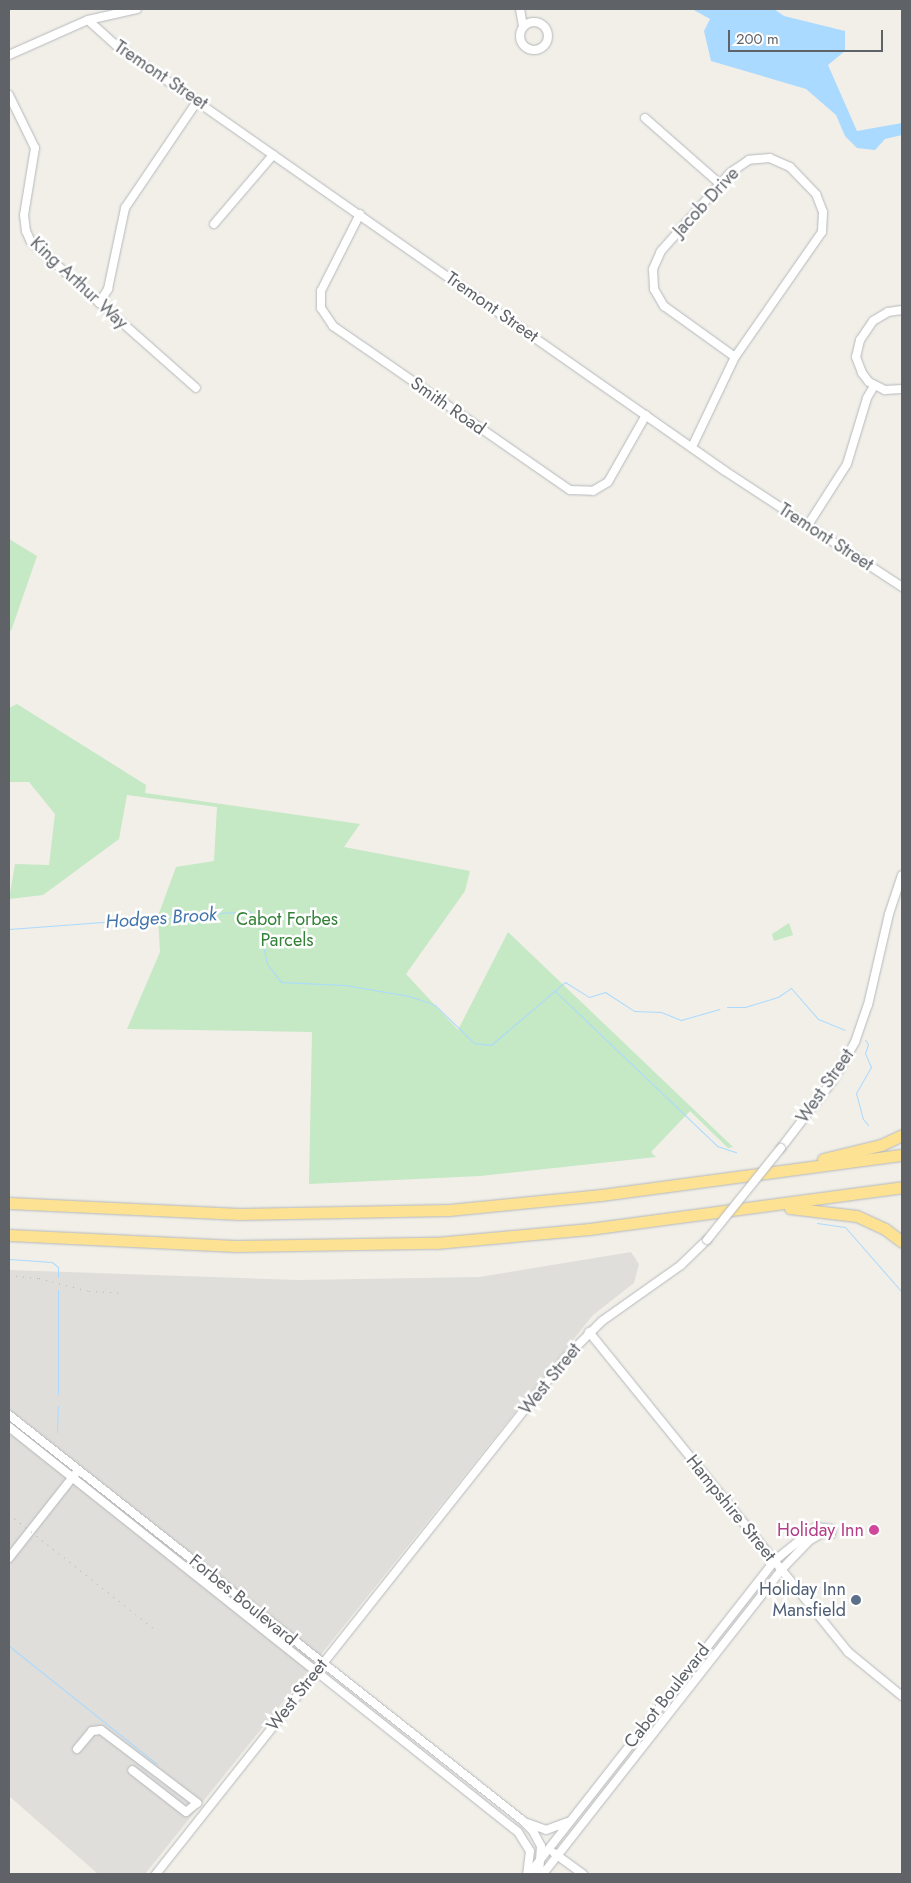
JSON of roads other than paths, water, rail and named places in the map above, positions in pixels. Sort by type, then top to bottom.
[{"type":"highway","points":[[765,1174],[876,1146],[902,1136]]},
{"type":"highway","points":[[9,1202],[240,1214],[390,1212],[544,1202],[902,1155]]},
{"type":"highway","points":[[9,1235],[236,1246],[389,1244],[541,1234],[902,1187]]},
{"type":"highway","points":[[765,1206],[848,1214],[881,1226],[902,1242]]},
{"type":"street","points":[[9,55],[88,20],[137,9]]},
{"type":"street","points":[[520,9],[522,26]]},
{"type":"street","name":"Tremont Street","points":[[88,20],[110,40],[646,415],[902,587]]},
{"type":"street","name":"King Arthur Way","points":[[9,96],[35,148],[24,215],[26,231],[41,252],[196,388]]},
{"type":"street","points":[[99,303],[108,289],[126,208],[198,100]]},
{"type":"street","points":[[645,118],[720,184]]},
{"type":"street","points":[[214,224],[273,155]]},
{"type":"street","name":"Jacob Drive","points":[[692,447],[736,357],[817,242],[824,217],[821,203],[812,190],[790,167],[775,160],[760,158],[744,162],[720,184],[661,251],[654,264],[652,279],[656,293],[664,306],[736,357]]},
{"type":"street","name":"Smith Road","points":[[360,214],[321,291],[323,313],[333,326],[565,488],[576,492],[593,491],[608,482],[646,415]]},
{"type":"street","points":[[902,310],[878,317],[860,340],[857,363],[862,373],[874,386],[885,390],[902,388]]},
{"type":"street","points":[[808,525],[847,464],[867,398],[874,386]]},
{"type":"street","name":"West Street","points":[[156,1874],[319,1667],[589,1332],[681,1265],[707,1240],[834,1079],[855,1042],[868,1005],[886,926],[902,875]]},
{"type":"street","name":"Hampshire Street","points":[[589,1332],[848,1652],[902,1696]]},
{"type":"street","name":"Forbes Boulevard","points":[[9,1416],[319,1667],[525,1839],[545,1848]]},
{"type":"street","name":"Forbes Boulevard","points":[[9,1427],[319,1667],[522,1820],[533,1831],[545,1848]]},
{"type":"street","points":[[9,1558],[78,1470]]},
{"type":"street","name":"Cabot Boulevard","points":[[541,1874],[781,1570],[816,1531],[774,1561],[572,1820],[545,1848]]},
{"type":"street","points":[[77,1749],[92,1731],[101,1730],[206,1810]]},
{"type":"street","points":[[132,1770],[186,1812],[197,1803]]},
{"type":"street","points":[[522,1820],[546,1830],[572,1820]]},
{"type":"street","points":[[525,1839],[530,1856],[528,1874]]},
{"type":"street","points":[[545,1848],[558,1854],[583,1874]]},
{"type":"street","name":"Forbes Boulevard","points":[[541,1874],[545,1848]]},
{"type":"street","points":[[528,1874],[542,1858]]},
{"type":"water","points":[[692,9],[774,9],[784,16],[845,31],[845,51],[828,65],[857,131],[902,123],[902,135],[885,139],[875,150],[857,148],[845,136],[836,115],[806,89],[711,61],[704,31],[710,19]]},
{"type":"waterway","name":"Hodges Brook","points":[[9,929],[249,911],[257,918],[267,964],[281,982],[345,985],[409,996],[435,1005],[474,1043],[491,1045],[565,982],[589,997],[605,992],[634,1011],[661,1012],[681,1020],[719,1009]]},
{"type":"waterway","name":"Hodges Brook","points":[[727,1007],[745,1007],[778,997],[791,988],[818,1019],[845,1030]]},
{"type":"waterway","points":[[554,990],[717,1146],[736,1152]]},
{"type":"waterway","name":"Hodges Brook","points":[[865,1040],[868,1044],[865,1053],[871,1067],[856,1093],[863,1119],[868,1125]]},
{"type":"waterway","points":[[817,1223],[845,1227],[902,1292]]},
{"type":"waterway","points":[[9,1259],[52,1262],[58,1267],[58,1277]]},
{"type":"waterway","points":[[58,1290],[58,1394]]},
{"type":"waterway","points":[[57,1432],[58,1406]]},
{"type":"waterway","points":[[9,1646],[157,1764]]},
{"type":"railway","points":[[9,1275],[39,1278],[89,1291],[122,1293]]},
{"type":"railway","points":[[9,1514],[157,1631]]},
{"type":"place","name":"Holiday Inn","points":[[874,1530]]},
{"type":"place","name":"Holiday Inn Mansfield","points":[[856,1600]]},
{"type":"park label","name":"Cabot Forbes Parcels","points":[[287,930]]}]
